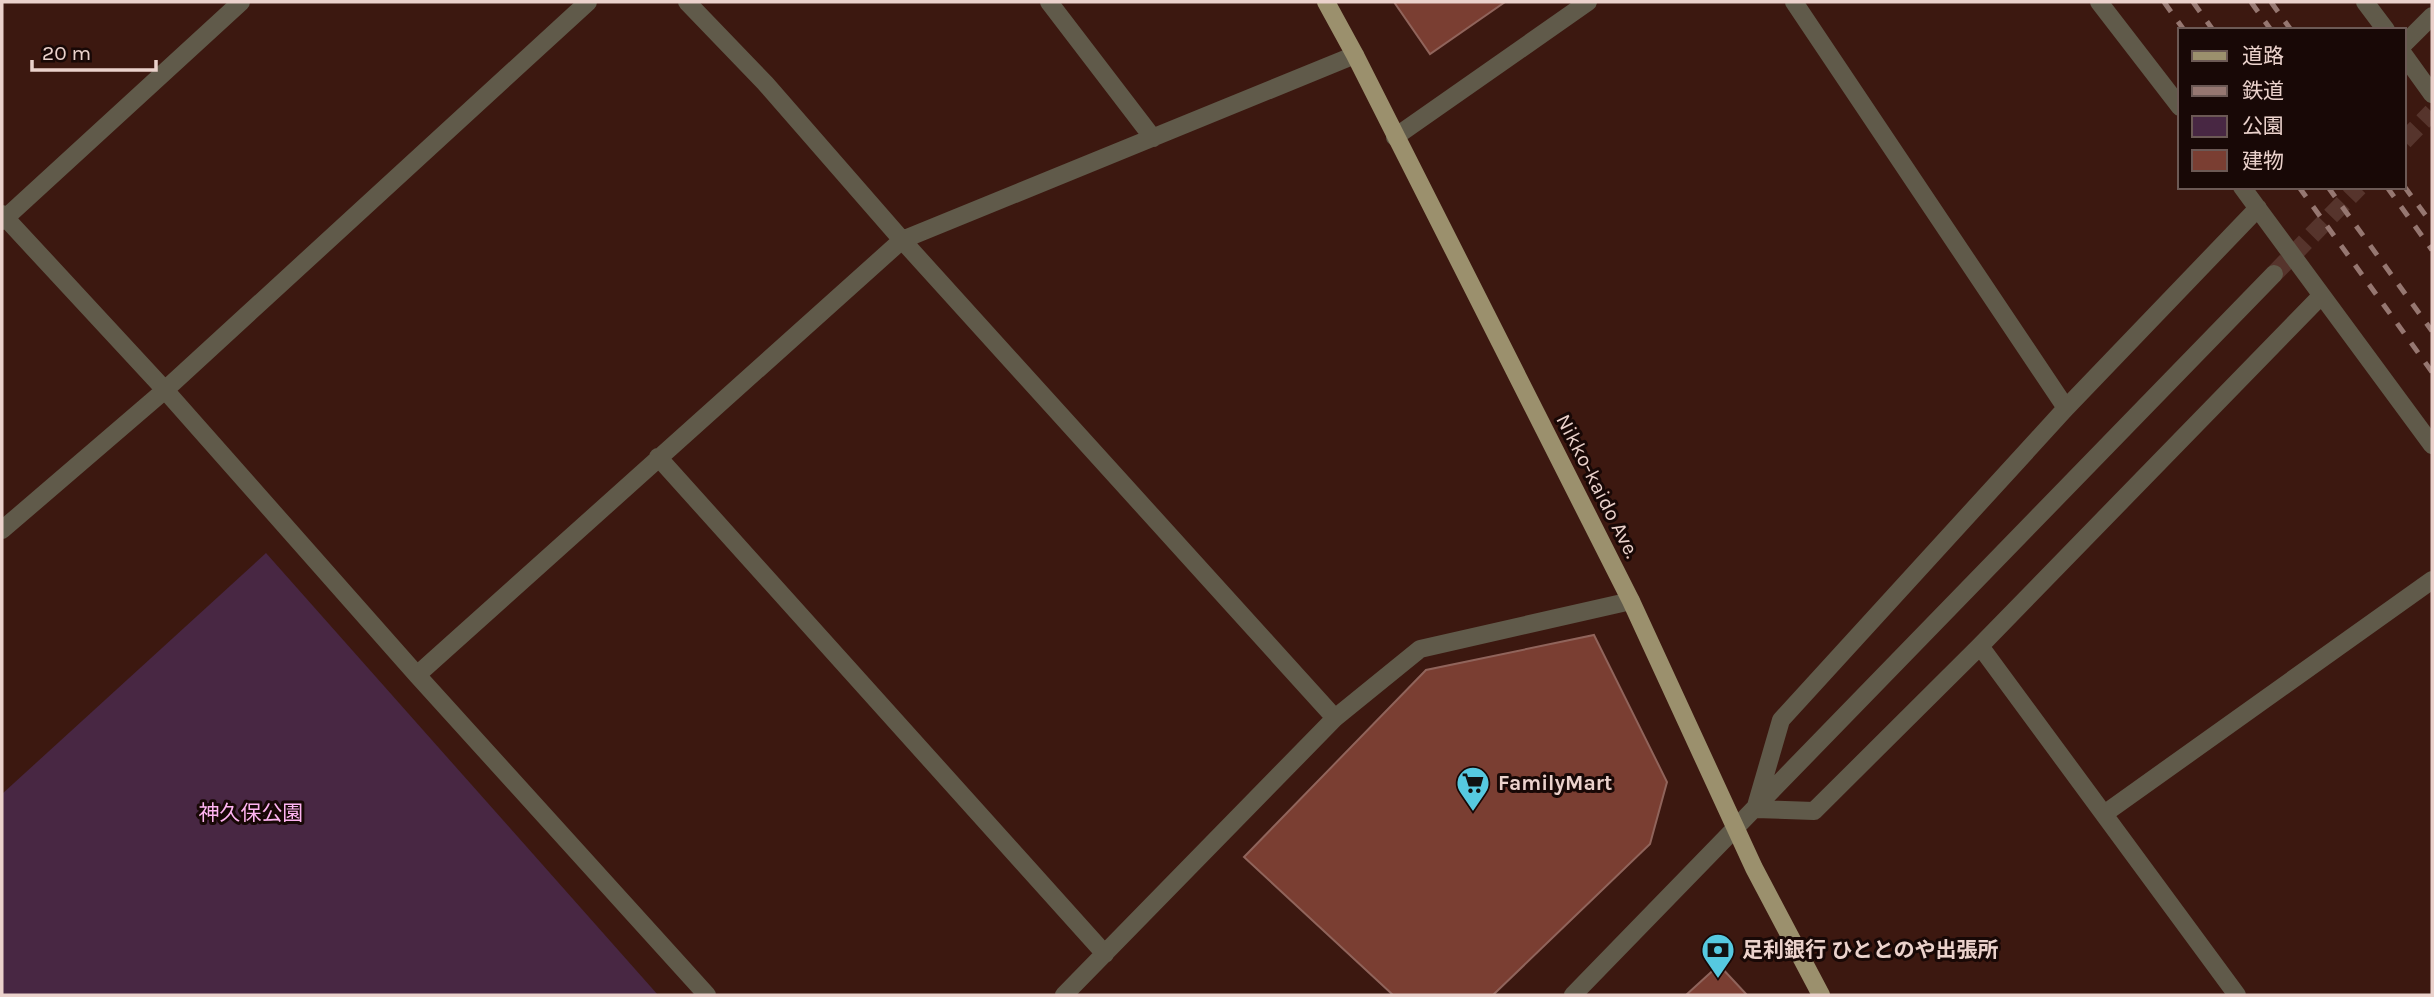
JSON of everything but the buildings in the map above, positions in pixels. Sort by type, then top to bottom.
[{"type":"main road","name":"Nikko-kaido Ave.","points":[[1326,2],[1631,601],[1735,830],[1821,995]]},
{"type":"street","points":[[241,2],[3,217],[165,390],[416,675],[707,995]]},
{"type":"street","points":[[2,530],[165,390],[589,2]]},
{"type":"street","points":[[687,2],[765,83],[902,240],[1335,718]]},
{"type":"street","points":[[1049,2],[1153,138]]},
{"type":"street","points":[[1395,137],[1588,2]]},
{"type":"street","points":[[1794,2],[2066,408]]},
{"type":"street","points":[[2099,2],[2178,104]]},
{"type":"street","points":[[2365,2],[2384,28]]},
{"type":"street","points":[[2406,42],[2432,16]]},
{"type":"street","points":[[416,675],[902,240],[1355,55]]},
{"type":"street","points":[[2406,58],[2432,93]]},
{"type":"street","points":[[2244,189],[2432,446]]},
{"type":"street","points":[[1755,809],[1781,720],[2066,408],[2258,208]]},
{"type":"street","points":[[1573,995],[2274,274]]},
{"type":"street","points":[[1755,809],[1814,811],[1980,646],[2321,296]]},
{"type":"street","points":[[658,457],[1105,954]]},
{"type":"street","points":[[2105,814],[2432,580]]},
{"type":"street","points":[[1064,995],[1335,718],[1420,649],[1631,601]]},
{"type":"street","points":[[1980,646],[2237,995]]},
{"type":"green space","name":"神久保公園","points":[[266,553],[658,995],[2,995],[2,794]]},
{"type":"tunnel","points":[[2406,139],[2432,112]]},
{"type":"tunnel","points":[[2274,274],[2357,189]]},
{"type":"railway","points":[[2164,2],[2183,28]]},
{"type":"railway","points":[[2193,2],[2212,28]]},
{"type":"railway","points":[[2251,2],[2270,28]]},
{"type":"railway","points":[[2271,2],[2290,28]]},
{"type":"railway","points":[[2300,189],[2432,372]]},
{"type":"railway","points":[[2329,189],[2432,331]]},
{"type":"railway","points":[[2388,189],[2432,250]]},
{"type":"railway","points":[[2406,189],[2432,224]]},
{"type":"place","name":"FamilyMart","points":[[1473,813]]},
{"type":"place","name":"足利銀行 ひととのや出張所","points":[[1718,980]]}]
